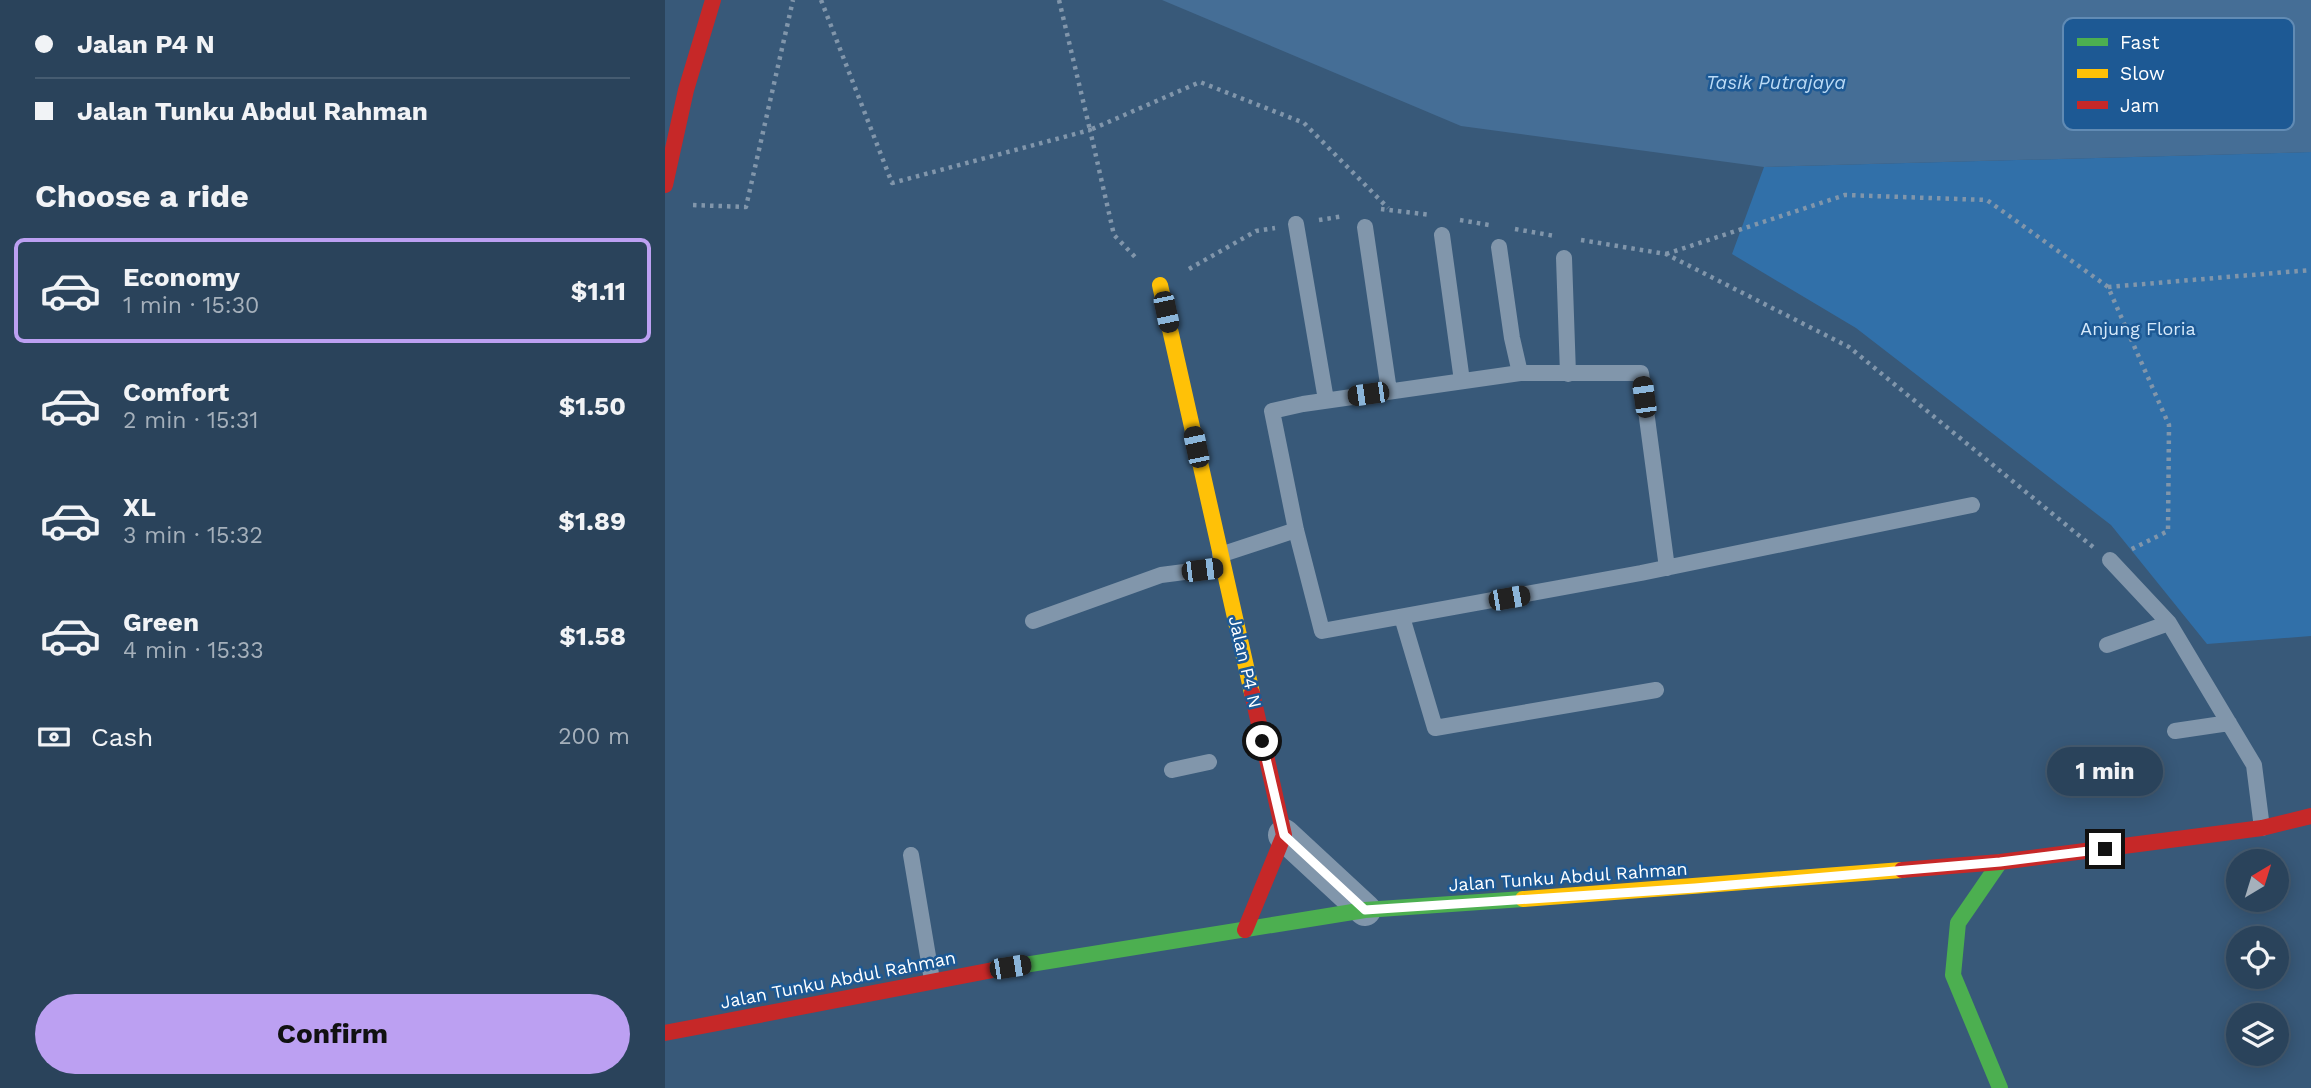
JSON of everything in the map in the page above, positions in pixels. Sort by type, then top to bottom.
[{"type":"street","points":[[665,185],[686,90],[713,0]]},
{"type":"street","name":"Jalan P4 N","points":[[1160,285],[1284,835]]},
{"type":"street","name":"Jalan Tunku Abdul Rahman","points":[[665,1033],[932,980],[1365,910],[1695,888],[2000,862],[2262,828],[2311,816]]},
{"type":"street","points":[[1245,930],[1284,835],[1365,910]]},
{"type":"street","points":[[2000,862],[1958,923],[1953,975],[2000,1088]]},
{"type":"lane","points":[[1296,224],[1325,400]]},
{"type":"lane","points":[[1364,227],[1389,391]]},
{"type":"lane","points":[[1442,235],[1462,381]]},
{"type":"lane","points":[[1499,247],[1512,338],[1520,373]]},
{"type":"lane","points":[[1564,258],[1568,374]]},
{"type":"lane","points":[[1667,568],[1641,373],[1520,373],[1325,400],[1272,411],[1296,530],[1322,631],[1667,568],[1972,505]]},
{"type":"lane","points":[[1034,621],[1161,575],[1222,561],[1296,530]]},
{"type":"lane","points":[[2110,560],[2169,623],[2254,765],[2262,828]]},
{"type":"lane","points":[[1402,617],[1435,728],[1655,690]]},
{"type":"lane","points":[[2107,645],[2169,623]]},
{"type":"lane","points":[[2175,731],[2229,723]]},
{"type":"lane","points":[[1172,770],[1209,762]]},
{"type":"lane","points":[[911,855],[932,980]]},
{"type":"path","points":[[691,205],[746,207],[793,0]]},
{"type":"path","points":[[1059,0],[1090,130],[1200,82],[1304,123],[1388,208]]},
{"type":"path","points":[[1666,254],[1845,195],[1987,200],[2108,286],[2169,425],[2168,531],[2110,560]]},
{"type":"path","points":[[2108,286],[2311,270]]},
{"type":"green space","name":"Anjung Floria","points":[[2311,152],[2311,636],[2207,644],[2111,525],[1856,328],[1732,254],[1764,167]]},
{"type":"water","name":"Tasik Putrajaya","points":[[1162,0],[2311,0],[2311,152],[1764,167],[1461,126]]},
{"type":"traffic: fast","points":[[2000,862],[1958,923],[1953,975],[2000,1088]]},
{"type":"traffic: fast","points":[[993,970],[1365,910],[1523,899]]},
{"type":"traffic: slow","points":[[1160,285],[1252,693]]},
{"type":"traffic: slow","points":[[1523,899],[1902,870]]},
{"type":"traffic: jam","points":[[665,185],[686,90],[713,0]]},
{"type":"traffic: jam","points":[[1245,930],[1284,835],[1252,693]]},
{"type":"traffic: jam","points":[[1902,870],[2000,862],[2262,828],[2311,816]]},
{"type":"traffic: jam","points":[[665,1033],[993,970]]},
{"type":"route","points":[[1262,741],[1284,835],[1365,910],[1695,888],[2000,862],[2105,849]]}]
